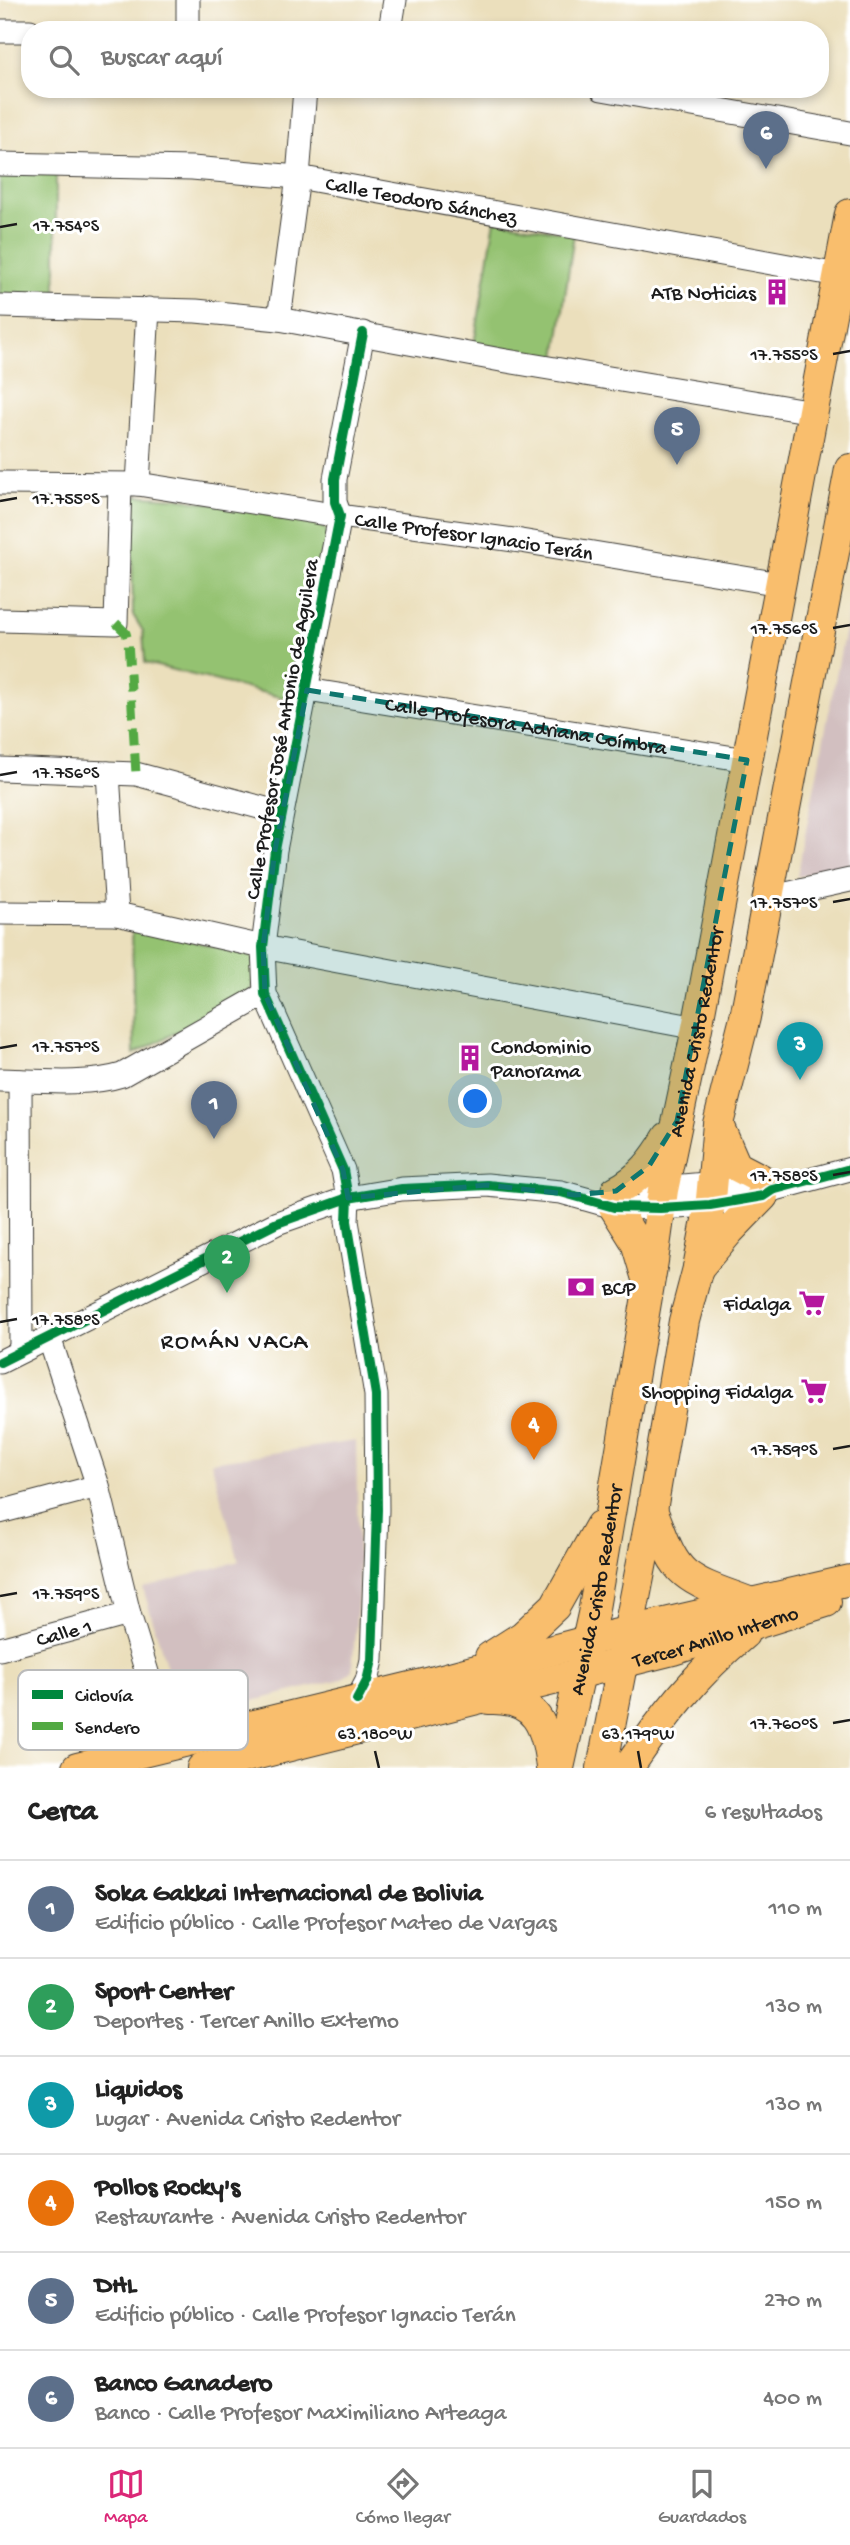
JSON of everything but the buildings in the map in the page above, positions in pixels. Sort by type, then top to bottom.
[{"type":"main road","name":"Avenida Cristo Redentor","points":[[559,1768],[587,1641],[662,1198],[697,1028],[850,214]]},
{"type":"main road","name":"Avenida Cristo Redentor","points":[[602,1768],[652,1510],[684,1321],[711,1194],[718,1124],[745,1017],[850,469]]},
{"type":"main road","points":[[677,1121],[682,1148],[691,1153],[700,1152],[708,1146],[718,1124]]},
{"type":"main road","points":[[651,1273],[615,1199],[649,1166],[677,1121]]},
{"type":"main road","points":[[698,1265],[762,1188],[736,1166],[718,1124]]},
{"type":"main road","points":[[651,1273],[661,1242],[671,1237],[689,1239],[693,1244],[698,1265]]},
{"type":"main road","points":[[248,1725],[462,1673],[523,1636],[555,1606],[612,1504]]},
{"type":"main road","points":[[628,1768],[675,1701],[752,1615],[684,1572],[673,1558],[652,1510]]},
{"type":"main road","name":"Tercer Anillo Interno","points":[[202,1768],[673,1650],[752,1615],[850,1580]]},
{"type":"main road","name":"Tercer Anillo Interno","points":[[462,1673],[629,1632],[752,1615],[850,1596]]},
{"type":"main road","points":[[482,1699],[518,1702],[535,1714],[545,1733],[551,1768]]},
{"type":"main road","points":[[77,1768],[146,1750]]},
{"type":"street","points":[[188,0],[188,21]]},
{"type":"street","points":[[392,21],[395,0]]},
{"type":"street","points":[[0,30],[21,31]]},
{"type":"street","points":[[279,319],[298,177],[304,98]]},
{"type":"street","points":[[653,98],[850,133]]},
{"type":"street","name":"Calle Teodoro Sánchez","points":[[0,164],[192,168],[298,177],[838,275]]},
{"type":"street","points":[[0,306],[148,309],[279,319],[501,360],[813,412]]},
{"type":"street","points":[[0,620],[116,623],[148,309]]},
{"type":"street","name":"Calle Profesor José Antonio de Aguilera","points":[[356,1700],[368,1681],[372,1660],[377,1510],[376,1395],[347,1221],[348,1198],[343,1170],[265,994],[263,947],[281,813],[340,516],[335,502],[335,479],[363,333]]},
{"type":"street","name":"Calle Profesor Ignacio Terán","points":[[0,483],[129,485],[521,541],[780,584]]},
{"type":"street","name":"Calle Profesora Adriana Coímbra","points":[[307,690],[747,760]]},
{"type":"street","points":[[0,769],[136,774],[281,813]]},
{"type":"street","points":[[108,773],[117,914]]},
{"type":"street","points":[[768,898],[850,880]]},
{"type":"street","points":[[0,913],[117,914],[263,947],[697,1028]]},
{"type":"street","points":[[21,1351],[10,1081],[107,1079],[122,1074],[265,994]]},
{"type":"street","points":[[0,1362],[277,1223],[348,1198],[402,1189],[487,1185],[615,1199],[662,1198],[762,1188],[772,1190],[850,1168]]},
{"type":"street","points":[[49,1337],[98,1486],[129,1614],[146,1670]]},
{"type":"street","points":[[0,1511],[98,1486]]},
{"type":"street","name":"Calle 1","points":[[0,1648],[129,1614]]},
{"type":"street","points":[[372,1660],[383,1677],[400,1690]]},
{"type":"highlighted area","points":[[307,690],[747,760],[683,1097],[677,1121],[649,1166],[616,1191],[575,1195],[487,1185],[348,1198],[343,1170],[265,994],[263,947],[275,850]]},
{"type":"shaded area","points":[[850,603],[850,866],[797,877]]},
{"type":"shaded area","points":[[356,1441],[359,1586],[352,1670],[342,1679],[248,1702],[248,1670],[168,1670],[143,1588],[239,1561],[211,1462]]},
{"type":"green space","points":[[0,173],[56,173],[56,300],[0,299]]},
{"type":"green space","points":[[495,220],[574,234],[556,358],[474,344]]},
{"type":"green space","points":[[131,495],[177,498],[313,519],[333,536],[297,701],[145,663],[143,631],[133,615]]},
{"type":"green space","points":[[132,926],[253,956],[253,987],[247,996],[134,1054]]},
{"type":"marked path","points":[[116,623],[126,633],[128,640],[136,774]]},
{"type":"cycle path","points":[[357,1700],[367,1681],[372,1660],[377,1510],[376,1395],[347,1221],[348,1198],[343,1170],[265,994],[263,947],[275,850],[340,516],[335,502],[335,479],[363,333]]},
{"type":"cycle path","points":[[0,1362],[277,1223],[348,1198],[402,1189],[487,1185],[561,1192],[614,1207],[660,1208],[710,1205],[763,1196],[772,1190],[850,1169]]},
{"type":"place","name":"Banco Ganadero","points":[[766,169]]},
{"type":"place","name":"ATB Noticias","points":[[777,292]]},
{"type":"place","name":"DHL","points":[[677,465]]},
{"type":"place","name":"Condominio Panorama","points":[[470,1058]]},
{"type":"place","name":"Liquidos","points":[[800,1080]]},
{"type":"place","name":"Soka Gakkai Internacional de Bolivia","points":[[214,1139]]},
{"type":"place","name":"BCP","points":[[581,1287]]},
{"type":"place","name":"Sport Center","points":[[227,1293]]},
{"type":"place","name":"Fidalga","points":[[812,1303]]},
{"type":"place","name":"Shopping Fidalga","points":[[814,1391]]},
{"type":"place","name":"Pollos Rocky's","points":[[534,1460]]},
{"type":"district","name":"ROMÁN VACA","points":[[235,1340]]}]
